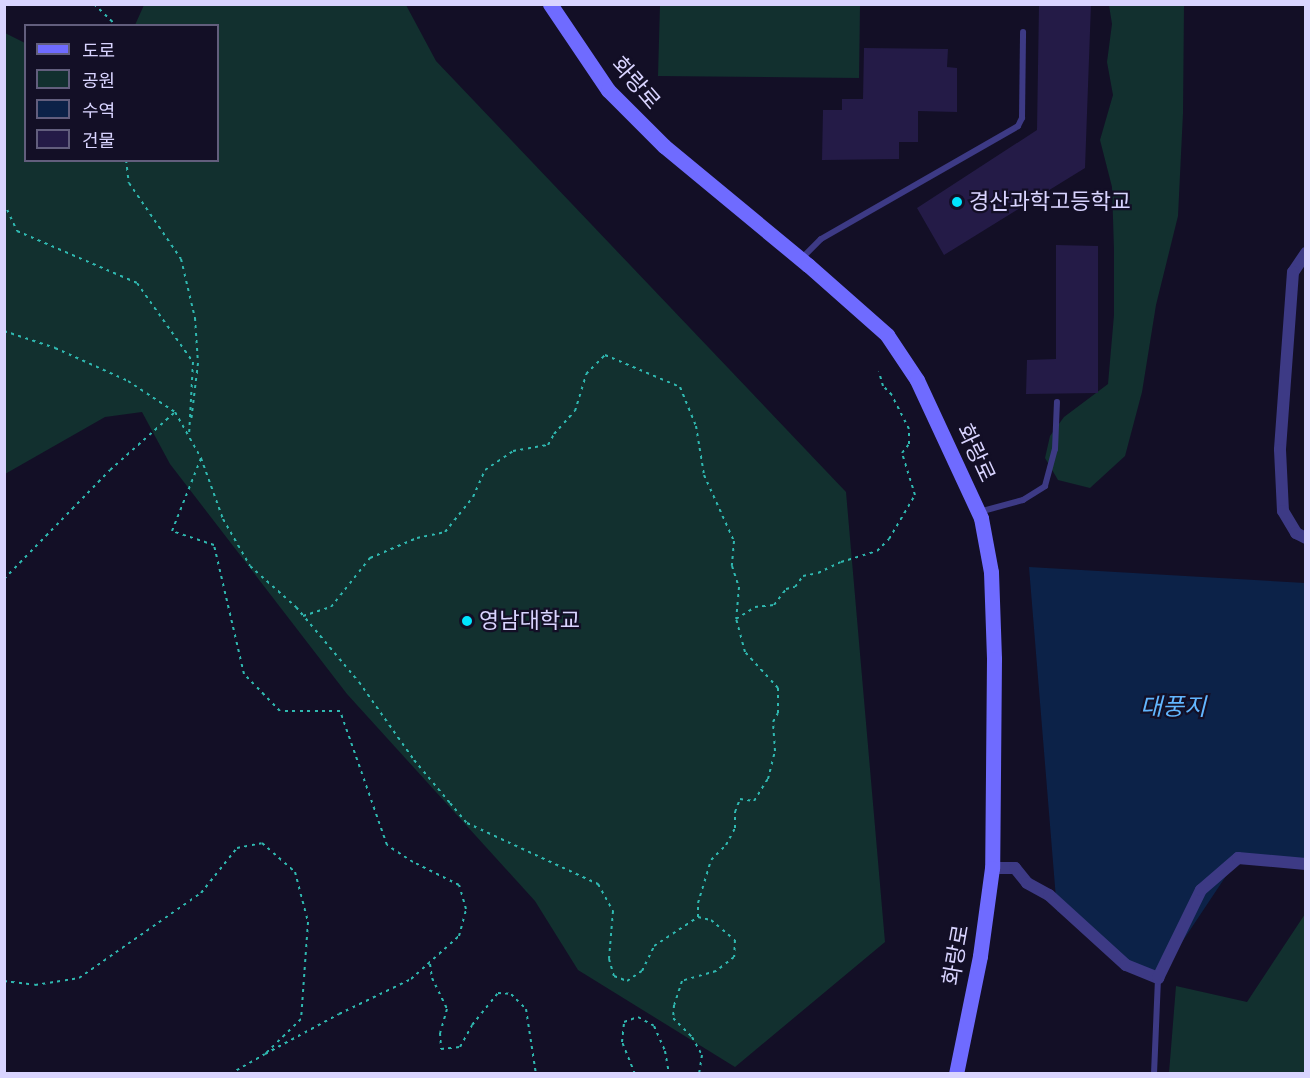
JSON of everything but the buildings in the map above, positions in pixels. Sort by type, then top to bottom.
[{"type":"street","name":"화랑로","points":[[550,4],[608,90],[664,146],[801,259],[887,335],[917,380],[979,512],[991,572],[992,594],[994,659],[992,868],[980,956],[956,1074]]},
{"type":"street","points":[[1305,253],[1293,272],[1280,450],[1283,511],[1296,532],[1305,538]]},
{"type":"street","points":[[992,868],[1016,868],[1027,883],[1049,895],[1126,964],[1158,978],[1201,890],[1238,858],[1305,864]]},
{"type":"lane","points":[[801,259],[821,239],[1018,126],[1022,118],[1023,32]]},
{"type":"lane","points":[[979,512],[1023,500],[1045,486],[1055,449],[1057,402]]},
{"type":"lane","points":[[1154,1074],[1158,978]]},
{"type":"path","points":[[94,4],[115,24]]},
{"type":"path","points":[[126,162],[129,183],[181,260],[192,309],[198,363],[189,437]]},
{"type":"path","points":[[4,203],[17,231],[137,283],[193,362],[189,437]]},
{"type":"path","points":[[4,332],[55,348],[128,381],[175,412],[201,458],[223,519],[250,566],[303,616],[359,682],[414,760],[467,823],[598,884],[613,911],[609,959],[614,976],[627,981],[642,971],[654,946],[698,917],[711,920],[735,940],[734,957],[716,971],[682,981],[674,1005],[673,1018],[692,1036],[702,1055],[699,1074]]},
{"type":"path","points":[[303,616],[331,607],[370,558],[417,538],[445,532],[473,497],[485,470],[513,452],[548,445],[554,434],[575,411],[586,374],[605,355],[680,387],[696,426],[704,475],[734,541],[732,566],[739,587],[736,619],[746,652],[778,688],[778,713],[773,722],[775,751],[768,779],[754,801],[740,799],[735,812],[735,828],[726,845],[711,860],[700,892],[698,917]]},
{"type":"path","points":[[736,619],[755,607],[774,605],[786,589],[795,587],[803,576],[818,573],[841,562],[878,551],[890,539],[915,495],[902,453],[909,444],[909,429],[892,395],[883,386],[879,372]]},
{"type":"path","points":[[4,579],[110,470],[175,412]]},
{"type":"path","points":[[201,458],[172,531],[214,545],[244,674],[280,711],[340,711],[387,845],[413,862],[459,885],[466,909],[459,936],[411,979],[339,1014],[230,1074]]},
{"type":"path","points":[[4,981],[34,985],[79,978],[201,893],[237,848],[262,843],[295,872],[308,922],[301,1019],[265,1054]]},
{"type":"path","points":[[430,962],[432,978],[447,1009],[440,1033],[441,1049],[460,1047],[472,1026],[498,993],[512,994],[526,1009],[536,1074]]},
{"type":"path","points":[[634,1074],[622,1042],[624,1022],[638,1017],[654,1026],[665,1052],[669,1074]]},
{"type":"green space","points":[[144,5],[406,5],[436,61],[846,492],[885,942],[735,1067],[578,970],[535,901],[347,694],[170,464],[142,412],[105,417],[5,474],[5,33],[24,42],[24,162],[219,162],[219,24],[135,24]]},
{"type":"green space","points":[[660,5],[860,5],[859,78],[658,76]]},
{"type":"green space","points":[[1109,5],[1184,5],[1183,113],[1178,216],[1156,305],[1142,392],[1125,456],[1090,488],[1058,480],[1045,458],[1050,436],[1064,417],[1108,384],[1114,315],[1112,187],[1100,140],[1113,95],[1107,62],[1112,24]]},
{"type":"green space","points":[[1305,914],[1305,1073],[1169,1073],[1176,986],[1247,1002]]},
{"type":"water","name":"대풍지","points":[[1029,567],[1305,583],[1305,864],[1238,858],[1158,978],[1126,965],[1101,940],[1057,911]]},
{"type":"place","name":"경산과학고등학교","points":[[957,202]]},
{"type":"place","name":"영남대학교","points":[[467,621]]}]
